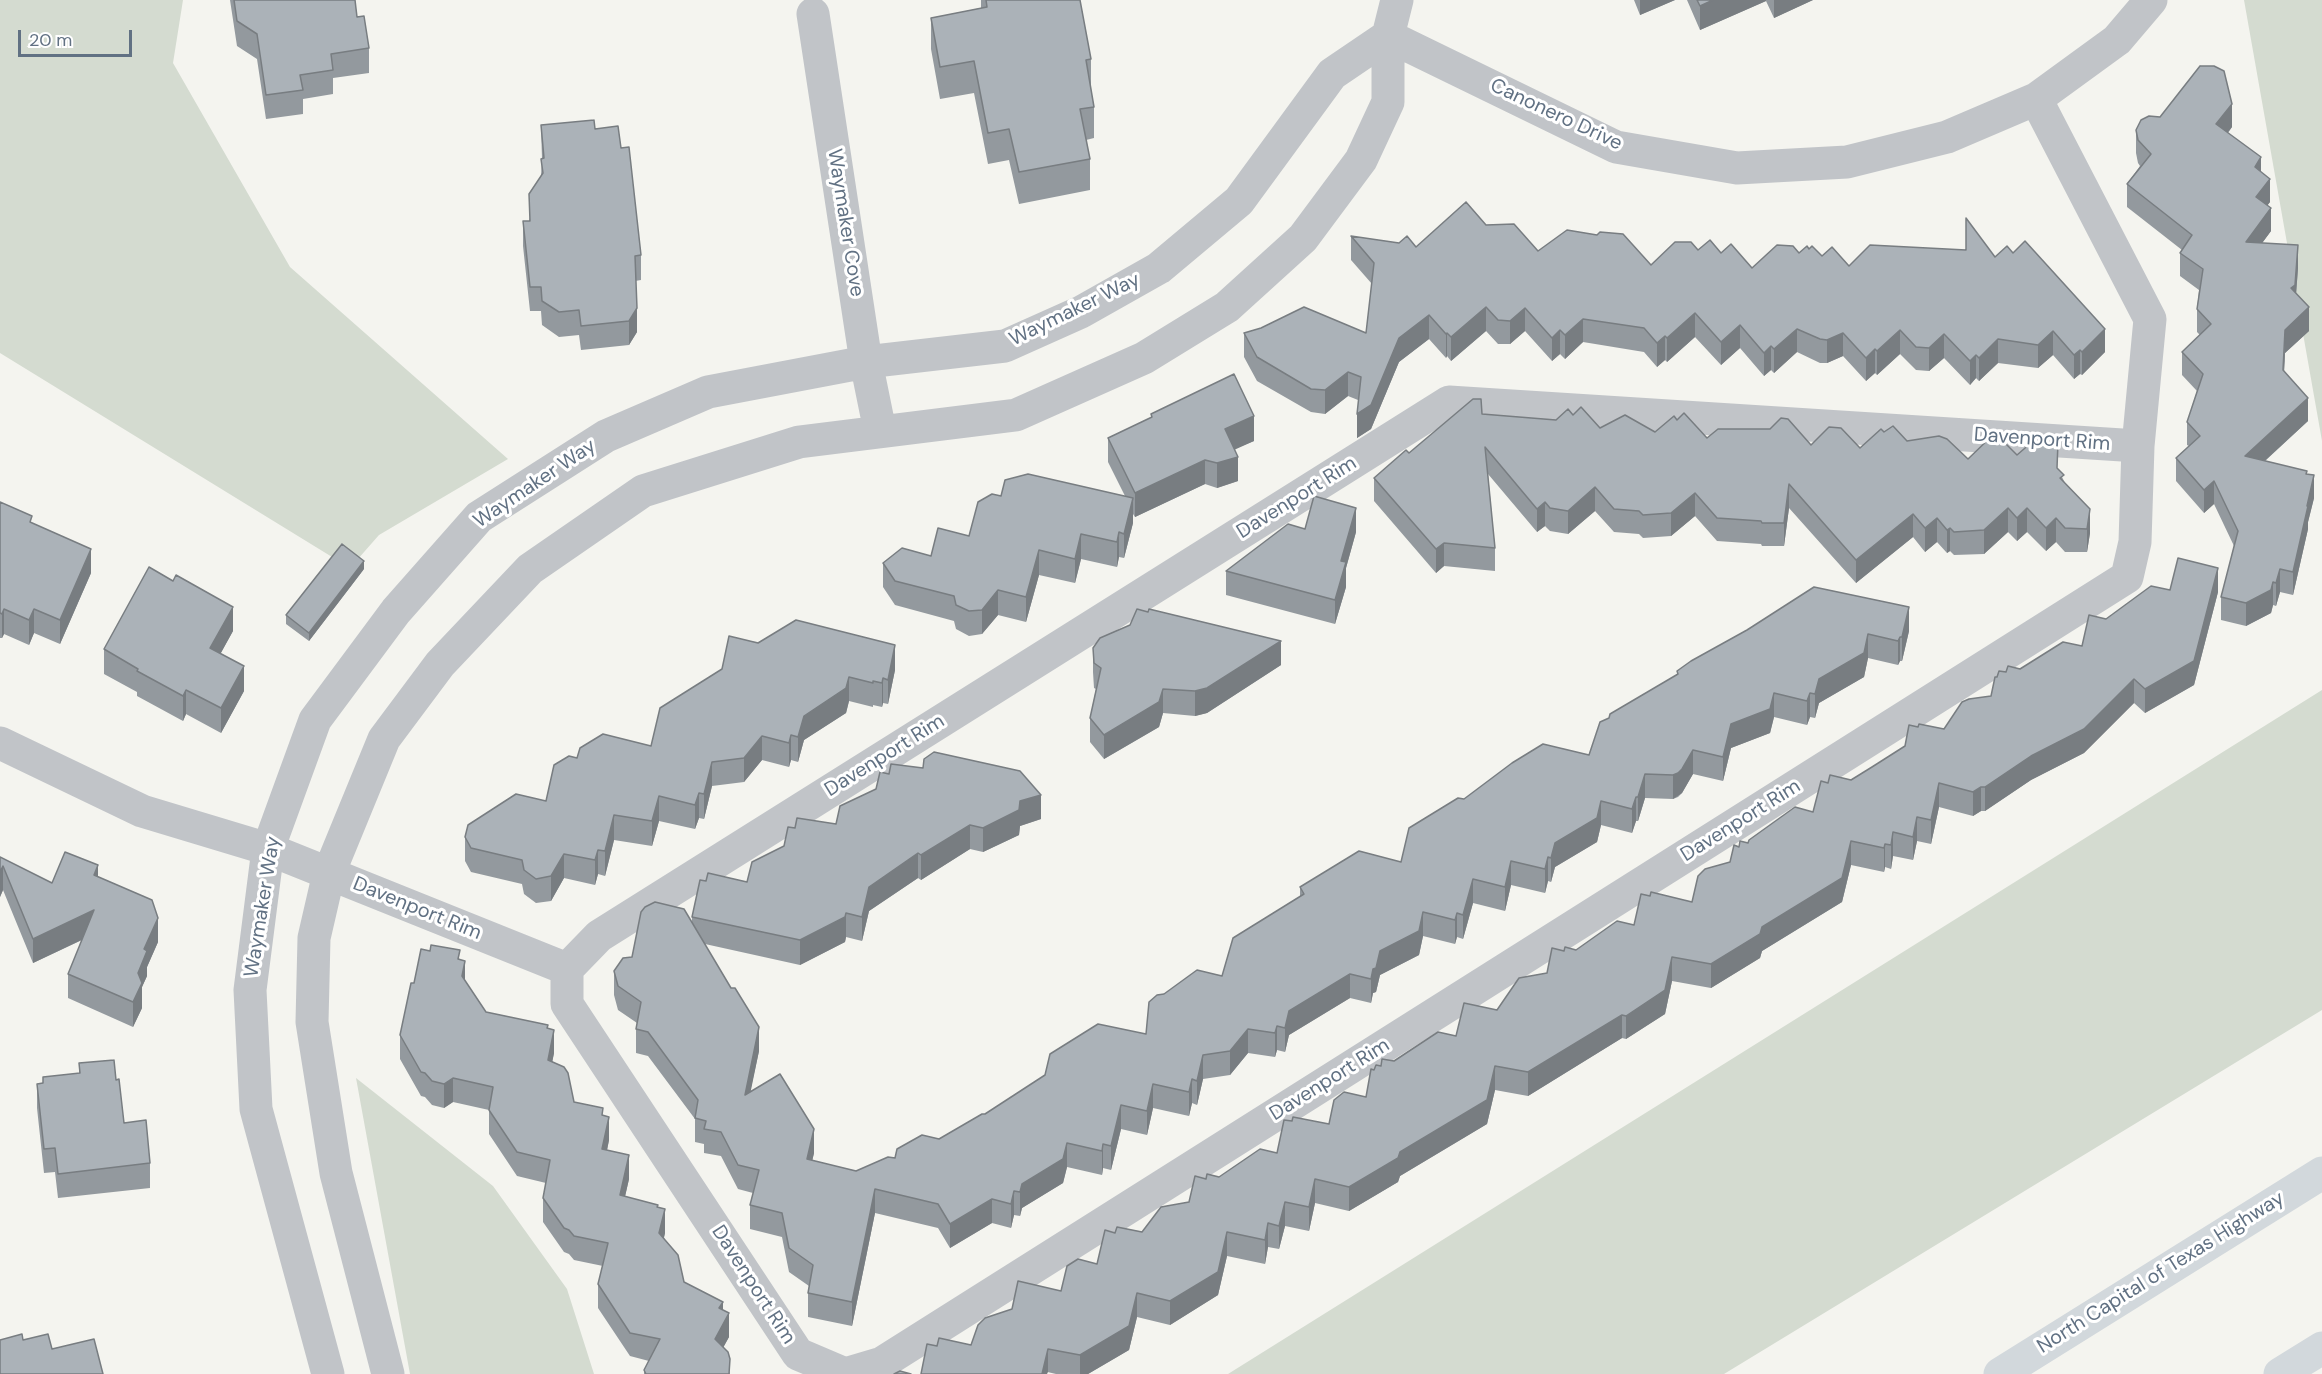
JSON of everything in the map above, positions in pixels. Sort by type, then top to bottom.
[{"type":"highway","name":"North Capital of Texas Highway","points":[[2000,1374],[2322,1173]]},
{"type":"highway","points":[[2280,1374],[2322,1348]]},
{"type":"street","points":[[388,1374],[336,1173],[312,1022],[314,938],[329,873],[384,739],[440,664],[530,569],[643,491],[799,442],[1016,416],[1144,358],[1227,307],[1303,238],[1361,160],[1388,102],[1388,36],[1397,0]]},
{"type":"street","name":"Canonero Drive","points":[[1388,36],[1616,147],[1737,168],[1847,162],[1947,137],[2036,99],[2117,40],[2151,0]]},
{"type":"street","name":"Waymaker Cove","points":[[813,14],[866,362],[880,431]]},
{"type":"street","name":"Waymaker Way","points":[[328,1374],[256,1109],[250,990],[268,849],[315,720],[396,611],[479,517],[606,436],[708,392],[866,362],[1005,346],[1081,312],[1159,268],[1239,201],[1332,74],[1388,36]]},
{"type":"street","name":"Davenport Rim","points":[[2036,99],[2150,319],[2138,446],[2135,542],[2127,577],[882,1363],[845,1374],[798,1354],[567,1004],[567,969],[599,936],[1449,402],[2138,446]]},
{"type":"street","name":"Davenport Rim","points":[[0,743],[142,811],[268,849],[567,969]]},
{"type":"shaded area","points":[[0,0],[183,0],[173,63],[290,267],[508,459],[379,535],[350,568],[0,353]]},
{"type":"shaded area","points":[[2244,0],[2322,0],[2322,441]]},
{"type":"shaded area","points":[[2322,690],[2322,1010],[1724,1374],[1228,1374]]},
{"type":"shaded area","points":[[356,1078],[493,1186],[567,1289],[594,1374],[410,1374]]},
{"type":"building","points":[[234,0],[355,0],[357,17],[364,16],[369,48],[331,54],[333,70],[300,75],[303,90],[266,95],[257,34],[237,21]]},
{"type":"building","points":[[986,0],[1080,0],[1091,59],[1086,60],[1094,107],[1080,109],[1090,159],[1019,172],[1009,129],[988,133],[974,61],[940,67],[931,18],[987,7]]},
{"type":"building","points":[[1697,0],[1713,0],[1700,6]]},
{"type":"building","points":[[2200,66],[2214,66],[2224,71],[2232,104],[2216,124],[2261,157],[2255,167],[2270,179],[2256,197],[2271,208],[2246,242],[2298,245],[2295,285],[2291,288],[2309,307],[2285,330],[2283,370],[2308,398],[2245,456],[2307,471],[2306,474],[2314,475],[2308,506],[2293,572],[2280,569],[2276,583],[2273,582],[2271,590],[2246,603],[2221,597],[2238,531],[2214,481],[2204,490],[2176,458],[2200,436],[2187,422],[2203,374],[2182,352],[2211,324],[2197,309],[2203,269],[2180,253],[2192,235],[2127,184],[2151,154],[2138,140],[2136,130],[2141,120],[2149,116],[2160,117]]},
{"type":"building","points":[[594,120],[595,129],[618,126],[621,148],[629,147],[641,255],[635,256],[637,308],[629,321],[581,326],[579,310],[559,312],[542,301],[541,287],[530,287],[523,221],[530,221],[529,194],[543,173],[541,125]]},
{"type":"building","points":[[1466,202],[1486,225],[1514,224],[1538,251],[1567,230],[1597,235],[1600,232],[1623,234],[1651,265],[1675,242],[1691,242],[1698,250],[1710,240],[1721,253],[1731,244],[1752,268],[1777,245],[1793,246],[1799,253],[1807,246],[1809,249],[1812,246],[1822,256],[1832,247],[1849,266],[1870,245],[1966,250],[1966,218],[1995,257],[2007,246],[2013,253],[2025,241],[2105,329],[2082,352],[2080,350],[2074,355],[2053,331],[2038,345],[1998,339],[1979,358],[1976,355],[1970,361],[1944,334],[1929,348],[1916,347],[1900,330],[1866,358],[1843,333],[1827,340],[1797,329],[1774,349],[1771,346],[1764,353],[1740,325],[1721,342],[1695,313],[1667,338],[1665,336],[1657,343],[1644,328],[1583,319],[1565,335],[1560,330],[1552,338],[1525,308],[1510,321],[1498,320],[1486,307],[1451,337],[1429,315],[1399,338],[1371,405],[1357,414],[1361,377],[1348,372],[1325,390],[1311,389],[1257,357],[1244,333],[1261,328],[1304,307],[1366,333],[1374,263],[1351,236],[1399,243],[1407,236],[1416,247]]},
{"type":"building","points":[[1234,374],[1254,416],[1225,429],[1238,457],[1217,463],[1205,460],[1135,493],[1108,438],[1152,417],[1151,414]]},
{"type":"building","points":[[1473,399],[1481,399],[1482,414],[1556,420],[1568,409],[1573,415],[1581,407],[1600,428],[1625,415],[1655,432],[1674,416],[1677,420],[1684,413],[1707,438],[1718,429],[1770,429],[1781,418],[1788,419],[1811,445],[1829,427],[1841,428],[1860,448],[1881,429],[1884,432],[1893,426],[1907,441],[1939,436],[1947,439],[1968,459],[1995,433],[2017,455],[2032,442],[2058,442],[2057,468],[2064,475],[2060,478],[2090,509],[2087,529],[2065,528],[2056,518],[2046,528],[2027,508],[2017,518],[2008,508],[1984,530],[1954,532],[1950,528],[1947,530],[1937,518],[1925,528],[1913,514],[1856,560],[1789,484],[1784,523],[1717,518],[1695,493],[1671,513],[1643,515],[1639,511],[1614,509],[1595,487],[1568,511],[1550,508],[1545,502],[1537,509],[1485,447],[1495,548],[1444,543],[1436,549],[1374,478],[1406,450],[1409,453]]},
{"type":"building","points":[[1028,474],[1133,498],[1124,534],[1119,532],[1117,542],[1081,534],[1075,559],[1039,550],[1026,597],[998,590],[982,610],[969,611],[956,605],[954,596],[895,581],[883,563],[902,548],[931,556],[938,528],[969,536],[978,502],[992,494],[1001,496],[1005,480]]},
{"type":"building","points":[[1314,496],[1356,508],[1341,561],[1346,562],[1335,600],[1226,571],[1288,524],[1305,529]]},
{"type":"building","points":[[0,502],[32,516],[30,522],[91,549],[60,620],[34,609],[29,620],[4,609],[2,614],[0,613]]},
{"type":"building","points":[[342,544],[364,561],[309,633],[286,615]]},
{"type":"building","points":[[2178,558],[2218,568],[2194,661],[2145,689],[2134,679],[2084,729],[2031,756],[1985,787],[1973,792],[1939,783],[1931,820],[1917,817],[1913,837],[1893,832],[1891,845],[1885,844],[1884,848],[1851,841],[1842,878],[1762,927],[1760,934],[1711,964],[1672,957],[1665,990],[1626,1016],[1622,1015],[1528,1072],[1495,1066],[1487,1100],[1400,1152],[1398,1158],[1349,1187],[1315,1179],[1309,1207],[1285,1202],[1279,1226],[1268,1223],[1265,1240],[1227,1232],[1218,1272],[1170,1301],[1137,1293],[1129,1326],[1080,1355],[1048,1349],[1042,1374],[921,1374],[927,1344],[937,1346],[939,1338],[971,1345],[978,1325],[985,1318],[1012,1309],[1018,1281],[1061,1291],[1067,1266],[1078,1259],[1097,1264],[1105,1230],[1115,1233],[1117,1227],[1142,1232],[1161,1207],[1189,1202],[1195,1176],[1206,1179],[1207,1174],[1219,1177],[1260,1149],[1277,1153],[1284,1120],[1292,1121],[1293,1117],[1329,1124],[1334,1100],[1344,1092],[1366,1097],[1371,1069],[1374,1070],[1376,1065],[1381,1066],[1382,1059],[1394,1061],[1438,1032],[1456,1036],[1464,1003],[1497,1010],[1519,978],[1547,973],[1552,948],[1564,951],[1565,947],[1576,950],[1617,921],[1634,925],[1641,894],[1650,896],[1651,892],[1692,902],[1698,876],[1705,869],[1730,862],[1734,845],[1739,847],[1740,841],[1748,843],[1795,807],[1813,812],[1821,781],[1828,783],[1830,775],[1851,780],[1905,746],[1909,725],[1918,727],[1919,724],[1944,729],[1962,702],[1991,696],[1995,677],[1999,671],[2006,672],[2008,666],[2020,669],[2063,642],[2082,646],[2089,615],[2106,619],[2151,586],[2170,590]]},
{"type":"building","points":[[149,567],[173,581],[176,575],[233,607],[210,648],[244,666],[221,708],[186,690],[183,696],[137,671],[138,669],[104,649]]},
{"type":"building","points":[[1814,587],[1909,607],[1902,637],[1898,641],[1868,634],[1864,653],[1819,679],[1815,694],[1810,693],[1807,701],[1774,693],[1770,709],[1731,724],[1723,757],[1693,750],[1678,773],[1673,775],[1645,774],[1632,809],[1601,801],[1597,818],[1555,843],[1545,869],[1511,861],[1505,887],[1473,879],[1463,915],[1457,913],[1455,920],[1423,912],[1419,931],[1380,951],[1371,979],[1350,974],[1289,1011],[1285,1028],[1277,1026],[1275,1033],[1248,1029],[1230,1051],[1203,1055],[1197,1081],[1192,1079],[1189,1092],[1153,1084],[1147,1111],[1121,1105],[1111,1146],[1103,1144],[1102,1151],[1067,1143],[1063,1159],[1022,1184],[1020,1192],[1014,1191],[1011,1204],[992,1199],[950,1224],[938,1204],[875,1189],[852,1302],[808,1293],[813,1265],[789,1248],[782,1213],[750,1205],[759,1170],[738,1165],[721,1132],[704,1129],[706,1121],[695,1118],[698,1100],[648,1032],[636,1029],[641,1002],[618,986],[614,971],[623,958],[632,957],[641,912],[645,907],[655,902],[684,909],[731,988],[735,988],[759,1027],[745,1095],[780,1074],[814,1129],[807,1159],[856,1171],[888,1157],[895,1158],[897,1149],[922,1135],[939,1139],[985,1114],[1045,1075],[1050,1054],[1098,1024],[1146,1034],[1149,1002],[1197,970],[1222,976],[1233,938],[1304,894],[1300,887],[1359,851],[1401,862],[1409,828],[1458,798],[1464,799],[1512,763],[1543,744],[1589,755],[1600,722],[1609,718],[1610,714],[1678,674],[1677,671],[1691,661],[1747,630]]},
{"type":"building","points":[[1137,609],[1148,612],[1149,609],[1281,641],[1207,688],[1195,691],[1163,689],[1159,702],[1104,735],[1090,718],[1101,668],[1094,663],[1093,648],[1100,638],[1130,625]]},
{"type":"building","points":[[796,620],[895,645],[888,680],[883,678],[882,683],[873,681],[873,683],[849,677],[846,688],[804,716],[798,737],[791,735],[789,743],[762,736],[744,758],[712,762],[704,794],[699,793],[695,805],[659,796],[652,821],[614,815],[605,851],[598,850],[595,860],[564,854],[551,876],[536,879],[524,870],[522,860],[471,848],[465,837],[468,825],[516,794],[546,801],[554,765],[569,756],[577,758],[580,748],[603,734],[651,746],[660,708],[722,669],[729,636],[758,643]]},
{"type":"building","points":[[934,752],[1020,771],[1041,795],[1020,801],[1019,810],[983,828],[970,825],[921,855],[918,853],[869,887],[862,917],[846,913],[845,917],[800,940],[692,917],[700,880],[706,881],[708,873],[747,882],[752,862],[784,846],[788,827],[795,828],[797,818],[836,824],[840,806],[876,789],[880,772],[889,774],[891,764],[923,768],[924,759]]},
{"type":"building","points":[[65,852],[98,865],[94,875],[152,900],[158,918],[144,949],[147,951],[138,973],[142,983],[133,1002],[68,974],[94,910],[33,939],[3,866],[0,872],[0,857],[52,883]]},
{"type":"building","points":[[431,945],[460,950],[458,959],[465,961],[462,976],[486,1012],[548,1025],[547,1028],[554,1030],[548,1060],[564,1067],[568,1073],[574,1102],[603,1108],[602,1115],[609,1117],[602,1149],[629,1155],[620,1195],[665,1209],[659,1233],[678,1255],[684,1282],[723,1302],[719,1308],[729,1313],[715,1339],[728,1352],[729,1374],[646,1374],[644,1370],[660,1339],[630,1333],[598,1284],[608,1243],[574,1236],[564,1228],[543,1198],[550,1160],[517,1152],[489,1110],[493,1087],[453,1078],[444,1084],[432,1081],[421,1072],[400,1035],[421,949],[430,951]]},
{"type":"building","points":[[114,1060],[116,1080],[119,1079],[124,1123],[146,1120],[150,1163],[58,1174],[55,1148],[44,1149],[37,1084],[43,1083],[43,1077],[80,1073],[79,1063]]},
{"type":"building","points":[[22,1334],[23,1340],[48,1334],[52,1349],[94,1339],[103,1374],[0,1374],[0,1340]]},
{"type":"building","points":[[900,1371],[911,1374],[894,1374]]}]
